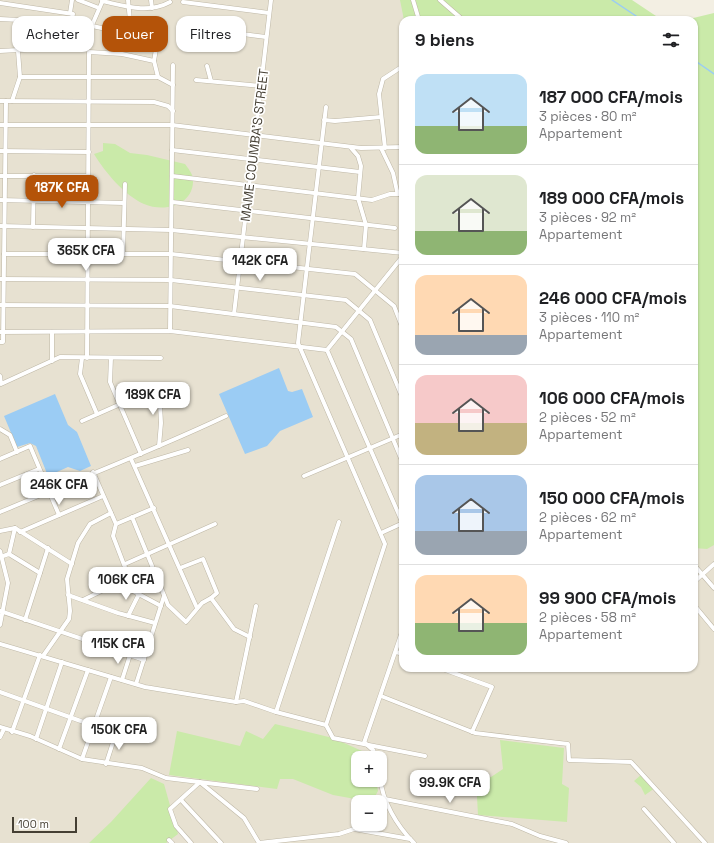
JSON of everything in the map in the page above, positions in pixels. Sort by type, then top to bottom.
[{"type":"street","points":[[70,13],[72,0]]},
{"type":"street","points":[[78,0],[100,8]]},
{"type":"street","points":[[128,0],[129,16]]},
{"type":"street","points":[[151,0],[152,8]]},
{"type":"street","name":"MAME COUMBA'S STREET","points":[[234,314],[271,0]]},
{"type":"street","points":[[413,0],[418,16]]},
{"type":"street","points":[[440,0],[458,16]]},
{"type":"street","points":[[94,22],[103,1],[140,9],[152,8],[170,2]]},
{"type":"street","points":[[0,3],[9,2],[70,13],[73,14],[73,16]]},
{"type":"street","points":[[183,2],[269,13]]},
{"type":"street","points":[[0,20],[12,20]]},
{"type":"street","points":[[246,34],[266,37]]},
{"type":"street","points":[[0,51],[12,51]]},
{"type":"street","points":[[12,101],[20,77],[18,52]]},
{"type":"street","points":[[97,414],[80,374],[85,358],[87,332],[89,52],[117,53],[154,61]]},
{"type":"street","points":[[156,52],[154,61],[158,77]]},
{"type":"street","points":[[170,331],[173,65]]},
{"type":"street","points":[[207,66],[211,81]]},
{"type":"street","points":[[172,176],[372,200],[390,194],[398,194],[393,173],[383,148],[379,94],[383,79],[399,69]]},
{"type":"street","points":[[20,77],[158,77],[173,85]]},
{"type":"street","points":[[196,80],[261,86]]},
{"type":"street","points":[[0,101],[156,102],[170,107],[173,111]]},
{"type":"street","points":[[0,342],[3,342],[2,279],[4,254],[2,226],[2,176],[5,151],[6,101]]},
{"type":"street","points":[[326,107],[298,343],[386,544],[326,726]]},
{"type":"street","points":[[324,120],[335,121],[381,117]]},
{"type":"street","points":[[0,125],[172,125],[321,144],[351,147],[399,148]]},
{"type":"street","points":[[351,147],[358,156],[360,172],[358,198],[366,225],[364,249]]},
{"type":"street","points":[[172,150],[360,172]]},
{"type":"street","points":[[0,151],[88,152]]},
{"type":"street","points":[[33,227],[34,175]]},
{"type":"street","points":[[2,176],[88,176]]},
{"type":"street","points":[[123,254],[125,184]]},
{"type":"street","points":[[2,200],[124,202]]},
{"type":"street","points":[[172,202],[395,228]]},
{"type":"street","points":[[2,226],[172,230],[364,249],[399,254]]},
{"type":"street","points":[[4,254],[171,254],[355,274],[394,306],[399,319]]},
{"type":"street","points":[[327,350],[399,260]]},
{"type":"street","points":[[2,279],[171,280],[346,300],[370,320],[399,390]]},
{"type":"street","points":[[2,305],[170,306],[336,327],[351,338],[399,453]]},
{"type":"street","points":[[2,332],[170,331],[300,348],[327,350]]},
{"type":"street","points":[[52,332],[52,361]]},
{"type":"street","points":[[327,350],[399,514]]},
{"type":"street","points":[[0,376],[1,384],[60,357],[161,358]]},
{"type":"street","points":[[111,358],[110,382],[141,454]]},
{"type":"street","points":[[82,421],[159,387],[158,403],[161,423],[159,446]]},
{"type":"street","points":[[0,512],[93,472],[131,459],[226,416]]},
{"type":"street","points":[[0,429],[10,435],[18,452]]},
{"type":"street","points":[[304,476],[399,436]]},
{"type":"street","points":[[0,459],[30,446],[59,515]]},
{"type":"street","points":[[135,466],[188,450]]},
{"type":"street","points":[[131,459],[197,608]]},
{"type":"street","points":[[0,485],[39,469]]},
{"type":"street","points":[[83,600],[124,580],[126,570],[125,564],[113,536],[116,524],[93,472]]},
{"type":"street","points":[[20,532],[103,496]]},
{"type":"street","points":[[116,524],[154,508]]},
{"type":"street","points":[[12,732],[41,656],[69,619],[70,610],[67,580],[78,543],[90,524],[111,513]]},
{"type":"street","points":[[132,517],[168,605],[186,622],[202,602],[211,598],[217,593],[203,558],[180,568]]},
{"type":"street","points":[[276,712],[339,522]]},
{"type":"street","points":[[125,564],[215,524]]},
{"type":"street","points":[[381,533],[399,525]]},
{"type":"street","points":[[0,531],[15,528],[72,564]]},
{"type":"street","points":[[9,554],[15,528]]},
{"type":"street","points":[[25,620],[48,548]]},
{"type":"street","points":[[0,625],[1,612],[8,583],[0,555],[9,554],[40,573]]},
{"type":"street","points":[[698,578],[714,564]]},
{"type":"street","points":[[698,570],[714,588]]},
{"type":"street","points":[[118,583],[161,606]]},
{"type":"street","points":[[128,616],[139,594]]},
{"type":"street","points":[[68,595],[128,616],[155,623]]},
{"type":"street","points":[[136,684],[164,595]]},
{"type":"street","points":[[211,598],[234,629],[250,637]]},
{"type":"street","points":[[236,702],[256,606]]},
{"type":"street","points":[[698,610],[714,629]]},
{"type":"street","points":[[1,612],[144,660]]},
{"type":"street","points":[[364,743],[382,696],[399,642]]},
{"type":"street","points":[[0,644],[136,684],[236,702],[244,702],[326,726],[333,738],[425,756]]},
{"type":"street","points":[[122,680],[130,655]]},
{"type":"street","points":[[36,739],[62,662]]},
{"type":"street","points":[[58,749],[88,670]]},
{"type":"street","points":[[451,672],[492,687],[472,732]]},
{"type":"street","points":[[82,759],[111,677]]},
{"type":"street","points":[[0,692],[128,738]]},
{"type":"street","points":[[382,696],[472,732],[568,744],[569,760],[631,762],[705,843]]},
{"type":"street","points":[[0,737],[2,728],[36,739],[82,759],[106,764],[142,768],[166,778],[257,789]]},
{"type":"street","points":[[106,764],[116,733]]},
{"type":"street","points":[[364,743],[374,751]]},
{"type":"street","points":[[191,843],[176,826],[170,809],[200,782]]},
{"type":"street","points":[[200,782],[244,818],[259,843],[339,834],[354,829],[410,839]]},
{"type":"street","points":[[181,800],[221,843]]},
{"type":"street","points":[[387,800],[512,824],[540,836],[566,843]]},
{"type":"street","points":[[387,803],[399,824],[414,843]]},
{"type":"street","points":[[644,809],[674,843]]},
{"type":"shaded area","points":[[0,0],[490,0],[494,16],[399,16],[399,672],[698,672],[698,510],[714,504],[714,843],[0,843]]},
{"type":"green space","points":[[400,0],[632,0],[656,16],[403,16]]},
{"type":"green space","points":[[714,13],[714,545],[707,549],[698,548],[698,17]]},
{"type":"green space","points":[[103,143],[115,144],[130,153],[147,155],[185,164],[191,172],[193,178],[189,195],[177,204],[161,208],[152,207],[137,200],[122,189],[94,154],[103,151]]},
{"type":"green space","points":[[275,724],[333,738],[362,751],[351,751],[351,787],[377,787],[378,791],[376,795],[351,795],[351,798],[333,795],[293,779],[280,779],[277,789],[169,775],[177,731],[240,746],[246,731],[263,739]]},
{"type":"green space","points":[[500,740],[564,748],[562,784],[569,788],[567,822],[478,815],[476,779],[491,777],[503,769]]},
{"type":"green space","points":[[642,774],[655,788],[645,795],[641,787],[634,781]]},
{"type":"green space","points":[[151,778],[164,784],[178,834],[166,843],[89,843],[111,822]]},
{"type":"water","points":[[279,368],[288,391],[292,392],[302,389],[313,417],[280,431],[267,446],[245,454],[219,394]]},
{"type":"water","points":[[55,394],[68,425],[77,432],[91,466],[80,471],[68,467],[48,476],[36,446],[30,443],[17,447],[4,416]]},
{"type":"waterway","points":[[612,0],[636,16]]},
{"type":"waterway","points":[[698,63],[714,74]]}]
